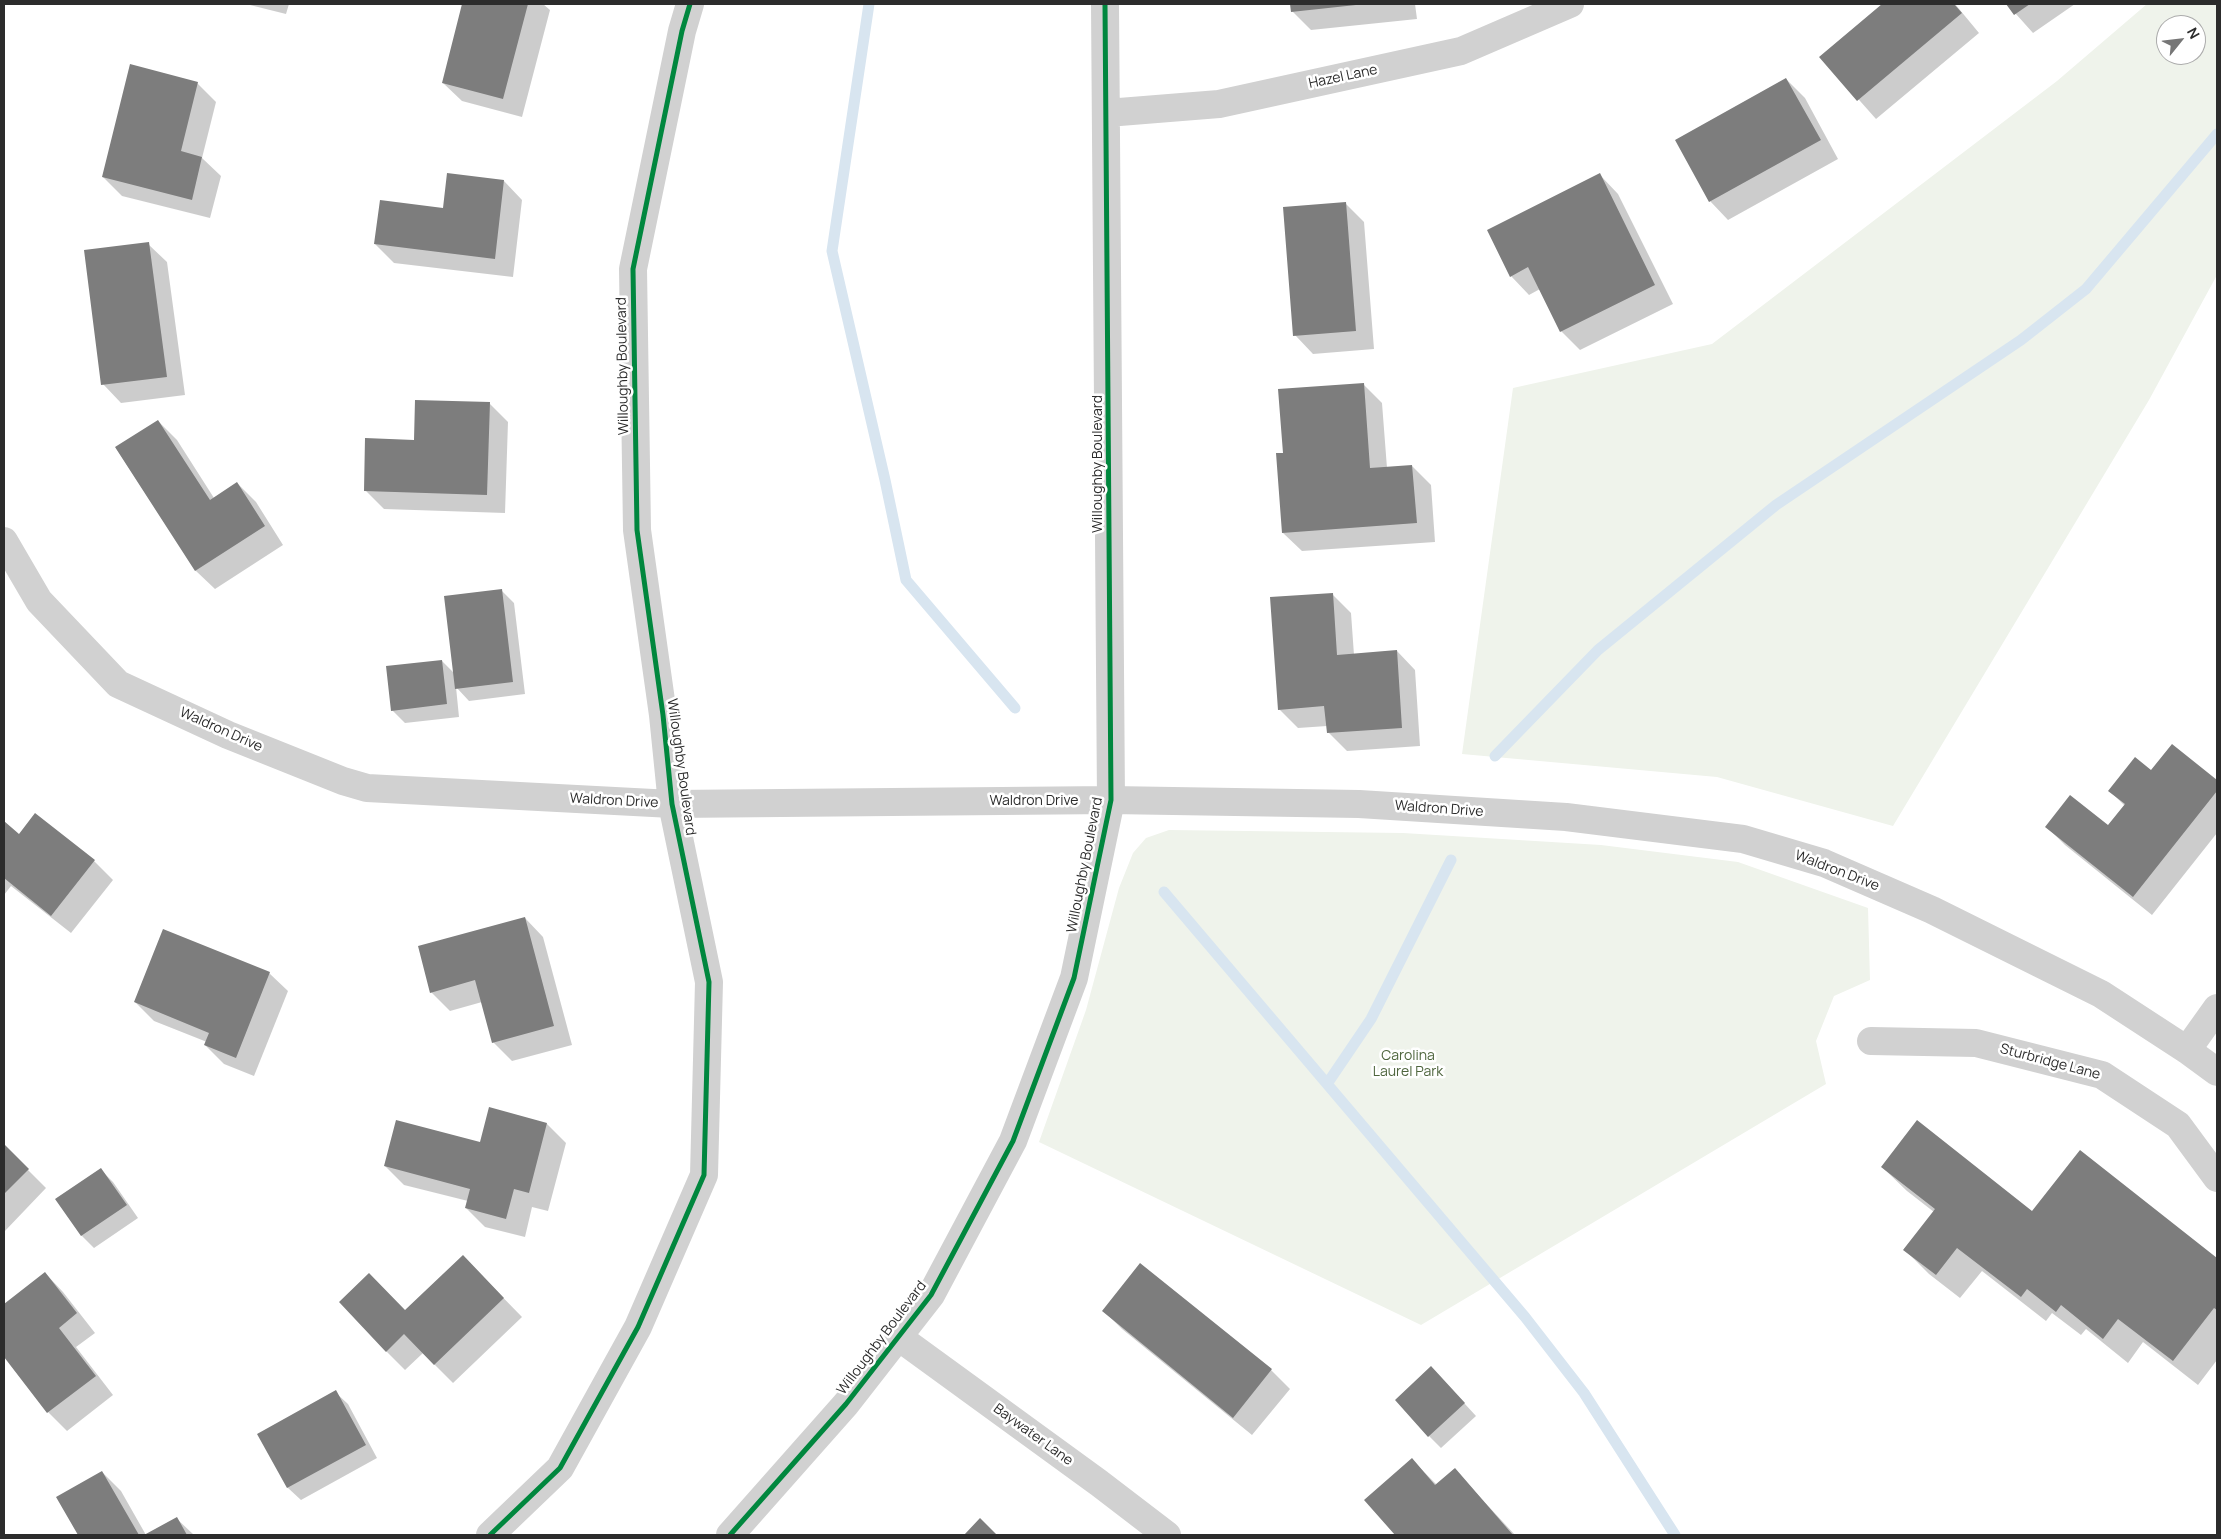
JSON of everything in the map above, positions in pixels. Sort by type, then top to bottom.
[{"type":"street","name":"Willoughby Boulevard","points":[[490,1535],[560,1468],[638,1327],[704,1175],[709,982],[672,804],[663,715],[637,530],[633,269],[682,31],[690,4]]},
{"type":"street","name":"Willoughby Boulevard","points":[[730,1535],[846,1404],[930,1296],[1013,1141],[1074,978],[1111,800],[1105,4]]},
{"type":"street","name":"Hazel Lane","points":[[1107,112],[1219,104],[1461,51],[1570,4]]},
{"type":"street","name":"Waldron Drive","points":[[4,541],[39,602],[118,684],[228,735],[343,781],[367,788],[672,804],[1111,800],[1368,805],[1566,817],[1743,839],[1824,863],[1932,910],[2101,994],[2187,1050],[2217,1072]]},
{"type":"street","points":[[2187,1050],[2217,1008]]},
{"type":"street","name":"Sturbridge Lane","points":[[1872,1041],[1976,1043],[2102,1075],[2178,1124],[2217,1178]]},
{"type":"street","name":"Baywater Lane","points":[[897,1336],[1099,1483],[1167,1535]]},
{"type":"green space","points":[[2147,4],[2217,4],[2217,275],[2149,400],[1893,826],[1717,777],[1462,754],[1513,388],[1712,344],[2057,81]]},
{"type":"green space","name":"Carolina Laurel Park","points":[[1169,830],[1403,833],[1601,845],[1738,862],[1868,908],[1870,980],[1834,996],[1816,1041],[1826,1084],[1421,1325],[1039,1142],[1086,1010],[1119,888],[1133,853],[1146,838]]},
{"type":"building","points":[[462,4],[528,4],[503,99],[442,83]]},
{"type":"building","points":[[1290,4],[1356,4],[1356,5],[1291,12]]},
{"type":"building","points":[[1882,4],[1954,4],[1962,13],[1857,101],[1819,57]]},
{"type":"building","points":[[2006,4],[2030,4],[2014,15]]},
{"type":"building","points":[[130,64],[198,82],[181,151],[202,157],[192,200],[102,177]]},
{"type":"building","points":[[1786,78],[1821,140],[1709,202],[1675,140]]},
{"type":"building","points":[[447,173],[504,180],[495,259],[374,244],[380,200],[443,208]]},
{"type":"building","points":[[1600,173],[1655,285],[1560,332],[1528,267],[1510,277],[1487,230]]},
{"type":"building","points":[[1346,202],[1356,331],[1293,336],[1283,207]]},
{"type":"building","points":[[149,242],[167,377],[101,385],[84,250]]},
{"type":"building","points":[[1364,383],[1370,468],[1412,465],[1417,523],[1282,533],[1276,453],[1283,453],[1278,389]]},
{"type":"building","points":[[415,400],[490,402],[487,495],[364,491],[365,438],[414,440]]},
{"type":"building","points":[[158,420],[210,500],[237,482],[265,526],[195,571],[115,447]]},
{"type":"building","points":[[502,589],[513,682],[455,689],[444,596]]},
{"type":"building","points":[[1333,593],[1337,655],[1397,650],[1402,728],[1327,733],[1324,706],[1278,710],[1270,597]]},
{"type":"building","points":[[442,660],[447,704],[391,711],[386,666]]},
{"type":"building","points":[[2172,744],[2217,780],[2217,791],[2133,897],[2045,827],[2070,795],[2108,825],[2125,804],[2108,791],[2135,757],[2151,770]]},
{"type":"building","points":[[35,813],[95,860],[51,916],[4,878],[4,821],[19,834]]},
{"type":"building","points":[[525,917],[554,1026],[492,1043],[475,980],[430,993],[418,946]]},
{"type":"building","points":[[163,929],[270,972],[236,1058],[204,1045],[209,1033],[134,1002]]},
{"type":"building","points":[[489,1107],[547,1123],[529,1193],[514,1189],[506,1219],[465,1208],[470,1189],[384,1166],[396,1120],[480,1142]]},
{"type":"building","points":[[1917,1120],[2032,1211],[2080,1150],[2217,1258],[2217,1310],[2214,1308],[2173,1361],[2118,1319],[2103,1339],[2061,1305],[2056,1312],[2027,1289],[2021,1297],[1957,1248],[1936,1275],[1903,1250],[1935,1209],[1881,1167]]},
{"type":"building","points":[[4,1144],[29,1169],[4,1194]]},
{"type":"building","points":[[101,1168],[127,1205],[81,1236],[55,1199]]},
{"type":"building","points":[[463,1255],[504,1298],[434,1365],[404,1334],[386,1352],[339,1302],[369,1273],[405,1310]]},
{"type":"building","points":[[1140,1263],[1272,1369],[1233,1418],[1102,1311]]},
{"type":"building","points":[[45,1272],[77,1313],[59,1328],[96,1376],[47,1413],[4,1357],[4,1304]]},
{"type":"building","points":[[1431,1366],[1465,1403],[1428,1437],[1395,1400]]},
{"type":"building","points":[[336,1390],[366,1445],[287,1488],[257,1434]]},
{"type":"building","points":[[1412,1458],[1435,1485],[1455,1468],[1513,1535],[1395,1535],[1364,1500]]},
{"type":"building","points":[[102,1471],[139,1535],[78,1535],[56,1497]]},
{"type":"building","points":[[177,1517],[187,1535],[144,1535]]},
{"type":"building","points":[[980,1518],[997,1535],[964,1535]]},
{"type":"waterway","points":[[869,4],[832,251],[906,580],[1015,708]]},
{"type":"waterway","points":[[1495,756],[1598,650],[1776,505],[2021,340],[2086,289],[2217,134]]},
{"type":"waterway","points":[[1327,1084],[1371,1019],[1451,860]]},
{"type":"waterway","points":[[1164,892],[1525,1317],[1584,1393],[1675,1535]]},
{"type":"cycle path","points":[[490,1535],[560,1468],[638,1327],[704,1175],[709,982],[672,804],[663,715],[637,530],[633,269],[682,31],[690,4]]},
{"type":"cycle path","points":[[730,1535],[846,1404],[931,1295],[1013,1141],[1074,978],[1111,800],[1105,4]]}]
